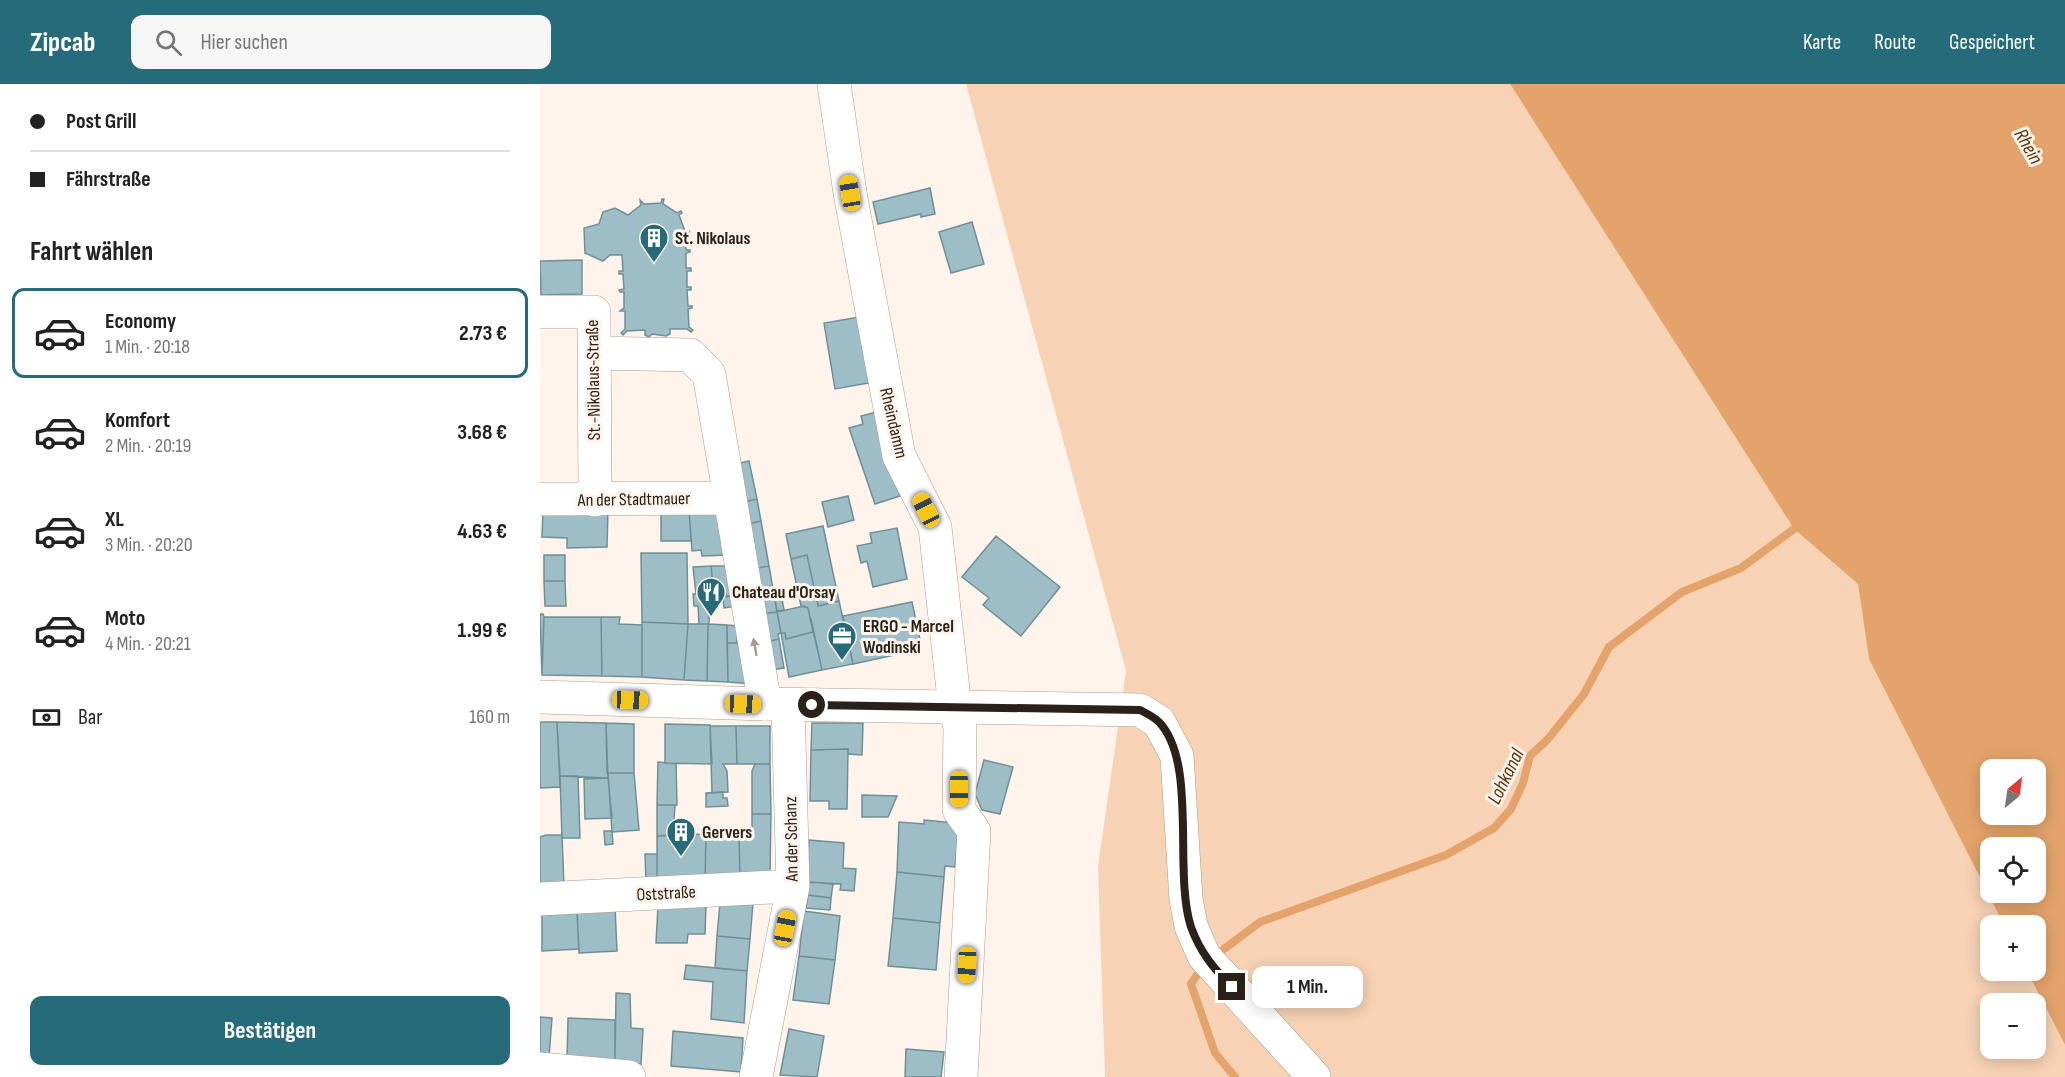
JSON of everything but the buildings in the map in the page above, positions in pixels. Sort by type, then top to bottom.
[{"type":"street","name":"Rheindamm","points":[[834,84],[850,193],[899,456],[935,527],[955,708],[960,727],[959,810],[974,831],[961,1077]]},
{"type":"street","name":"St.-Nikolaus-Straße","points":[[540,312],[594,312],[595,500]]},
{"type":"street","points":[[594,353],[690,355],[709,374],[728,498],[777,705]]},
{"type":"street","name":"An der Stadtmauer","points":[[540,499],[728,498]]},
{"type":"street","points":[[540,697],[777,705],[1140,710],[1159,722],[1177,756],[1186,899],[1191,926],[1204,956],[1314,1077]]},
{"type":"street","name":"An der Schanz","points":[[756,1077],[793,886],[777,705]]},
{"type":"street","name":"Oststraße","points":[[540,899],[793,886]]},
{"type":"street","points":[[540,1069],[630,1077]]},
{"type":"shaded area","points":[[966,84],[1510,84],[1794,529],[1858,584],[1869,659],[1980,878],[1980,903],[1993,903],[1999,915],[1980,915],[1980,981],[2032,981],[2038,993],[1980,993],[1980,1059],[2046,1059],[2046,1008],[2065,1045],[2065,1077],[1105,1077],[1098,866],[1126,671]]},
{"type":"water","name":"Rhein","points":[[1510,84],[2065,84],[2065,1045],[2046,1008],[2046,993],[2038,993],[2032,981],[2046,981],[2046,915],[1999,915],[1993,903],[2046,903],[2046,837],[1980,837],[1980,878],[1869,659],[1858,584],[1794,529]]},
{"type":"waterway","name":"Lohkanal","points":[[1224,949],[1260,922],[1446,855],[1494,828],[1511,809],[1523,783],[1530,756],[1548,739],[1584,694],[1609,647],[1682,592],[1741,568],[1794,529]]},
{"type":"waterway","name":"Lohkanal","points":[[1197,975],[1191,984],[1215,1053],[1235,1077]]},
{"type":"place","name":"St. Nikolaus","points":[[654,264]]},
{"type":"place","name":"Chateau d'Orsay","points":[[711,618]]},
{"type":"place","name":"ERGO - Marcel Wodinski","points":[[842,662]]},
{"type":"place","name":"Gervers","points":[[681,858]]},
{"type":"route","points":[[812,705],[1140,710],[1159,722],[1177,756],[1186,899],[1191,926],[1204,956],[1232,987]]}]
